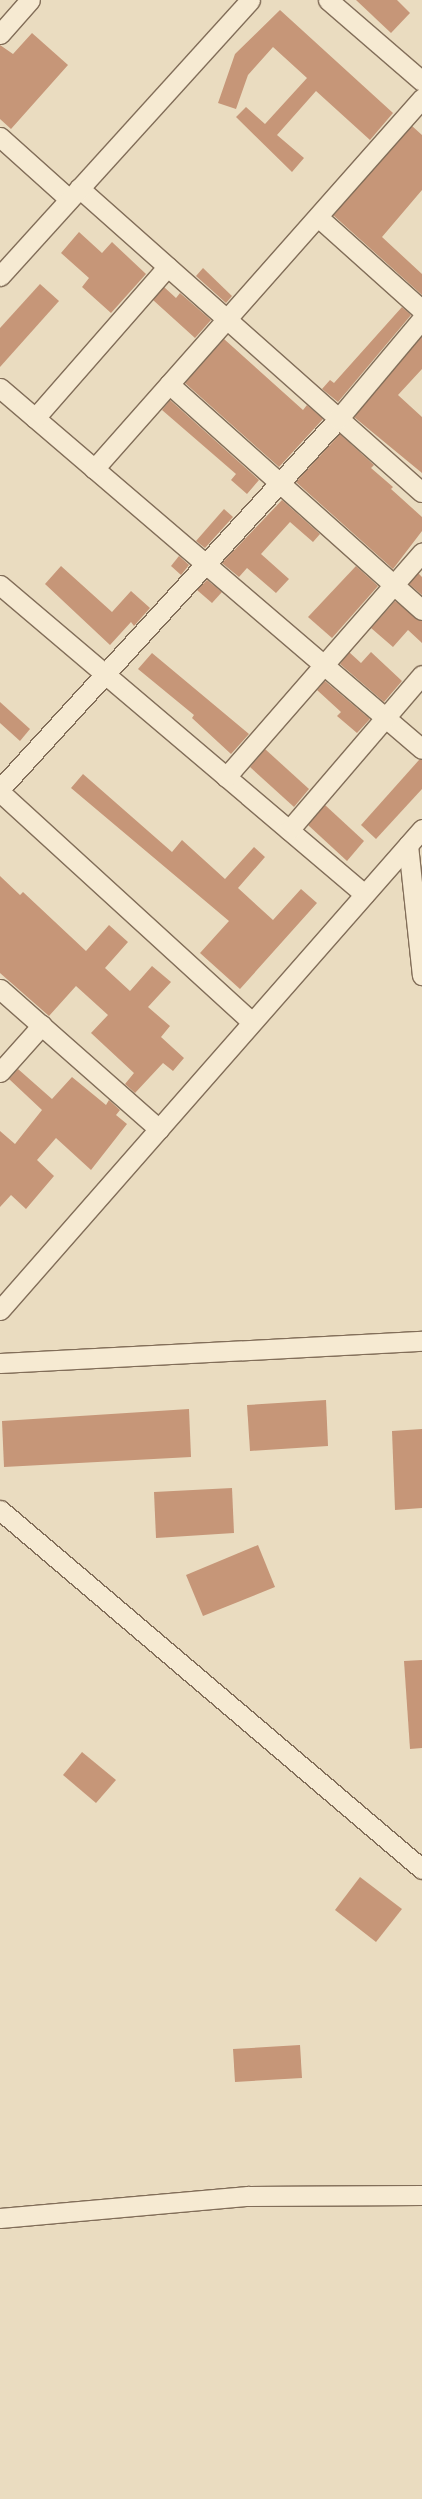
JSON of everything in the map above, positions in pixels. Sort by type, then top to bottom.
[{"type":"street","points":[[0,34],[30,0]]},
{"type":"street","points":[[0,276],[250,0]]},
{"type":"street","points":[[328,0],[422,81]]},
{"type":"street","points":[[94,469],[422,98]]},
{"type":"street","points":[[0,137],[167,267],[422,492]]},
{"type":"street","points":[[318,217],[422,310]]},
{"type":"street","points":[[35,418],[167,267]]},
{"type":"street","points":[[252,1022],[0,790],[103,672],[338,419],[422,319]]},
{"type":"street","points":[[169,384],[422,610]]},
{"type":"street","points":[[0,388],[422,749]]},
{"type":"street","points":[[226,777],[325,666],[422,552]]},
{"type":"street","points":[[0,585],[365,894]]},
{"type":"street","points":[[289,830],[422,675]]},
{"type":"street","points":[[0,1310],[422,829]]},
{"type":"street","points":[[408,845],[422,975]]},
{"type":"street","points":[[0,989],[159,1129]]},
{"type":"street","points":[[0,1072],[42,1026]]},
{"type":"street","points":[[0,1363],[422,1341]]},
{"type":"street","points":[[0,1510],[422,1869]]},
{"type":"street","points":[[0,2218],[248,2196],[422,2195]]},
{"type":"building","points":[[356,0],[397,0],[410,13],[391,33]]},
{"type":"building","points":[[280,10],[393,113],[370,140],[316,91],[277,135],[304,158],[292,172],[236,117],[246,107],[265,124],[307,78],[273,47],[248,75],[236,109],[218,103],[235,54]]},
{"type":"building","points":[[32,33],[68,65],[11,129],[0,119],[0,45],[13,54]]},
{"type":"building","points":[[412,126],[422,135],[422,190],[382,237],[422,274],[422,295],[333,215]]},
{"type":"building","points":[[79,232],[102,253],[112,242],[146,274],[111,313],[82,287],[89,278],[61,253]]},
{"type":"building","points":[[203,268],[232,296],[226,303],[196,276]]},
{"type":"building","points":[[40,284],[59,301],[0,367],[0,328]]},
{"type":"building","points":[[164,287],[176,298],[180,293],[211,320],[195,338],[153,300]]},
{"type":"building","points":[[402,307],[411,315],[338,402],[322,389],[330,380],[334,383]]},
{"type":"building","points":[[422,336],[422,369],[398,395],[422,417],[422,473],[354,417]]},
{"type":"building","points":[[224,339],[303,410],[307,405],[323,419],[279,467],[185,383]]},
{"type":"building","points":[[170,400],[259,480],[247,494],[231,480],[236,474],[162,410]]},
{"type":"building","points":[[340,434],[374,465],[371,468],[393,487],[391,489],[422,517],[422,531],[393,569],[296,482]]},
{"type":"building","points":[[282,500],[320,534],[313,542],[290,522],[261,554],[289,579],[276,593],[247,568],[239,577],[222,563]]},
{"type":"building","points":[[224,509],[233,517],[205,548],[196,541]]},
{"type":"building","points":[[179,556],[189,565],[181,575],[171,566]]},
{"type":"building","points":[[61,566],[112,612],[131,591],[150,608],[134,626],[131,622],[110,645],[45,584]]},
{"type":"building","points":[[356,566],[378,586],[332,638],[308,617]]},
{"type":"building","points":[[418,573],[422,577],[422,595],[409,584]]},
{"type":"building","points":[[207,580],[222,592],[212,603],[197,590]]},
{"type":"building","points":[[395,601],[422,621],[422,643],[408,630],[393,647],[371,628]]},
{"type":"building","points":[[349,652],[361,663],[371,652],[402,681],[384,702],[340,664]]},
{"type":"building","points":[[152,653],[249,734],[231,754],[192,718],[194,715],[138,669]]},
{"type":"building","points":[[325,681],[370,719],[357,733],[337,716],[341,712],[317,690]]},
{"type":"building","points":[[0,702],[30,729],[20,741],[0,723]]},
{"type":"building","points":[[265,749],[309,789],[294,807],[250,767]]},
{"type":"building","points":[[419,760],[422,760],[422,789],[376,839],[361,825]]},
{"type":"building","points":[[83,774],[172,852],[182,840],[225,879],[254,847],[265,857],[238,888],[273,920],[301,889],[317,903],[240,989],[200,953],[229,921],[71,788]]},
{"type":"building","points":[[325,805],[364,841],[347,861],[308,825]]},
{"type":"building","points":[[0,876],[20,895],[23,892],[86,951],[109,925],[128,942],[105,968],[130,991],[152,966],[171,982],[148,1007],[170,1026],[161,1037],[184,1058],[173,1071],[163,1063],[135,1093],[125,1084],[134,1073],[91,1033],[108,1015],[76,986],[49,1016],[0,973]]},
{"type":"building","points":[[18,1069],[52,1099],[72,1077],[106,1105],[109,1100],[120,1110],[116,1115],[127,1124],[91,1170],[56,1138],[37,1160],[54,1176],[26,1209],[11,1195],[0,1207],[0,1131],[15,1144],[42,1110],[9,1079]]},
{"type":"building","points":[[326,1400],[328,1446],[250,1451],[247,1405]]},
{"type":"building","points":[[189,1409],[191,1457],[4,1467],[2,1421]]},
{"type":"building","points":[[422,1429],[422,1508],[395,1510],[392,1431]]},
{"type":"building","points":[[232,1488],[234,1533],[156,1538],[154,1492]]},
{"type":"building","points":[[258,1545],[275,1587],[203,1616],[186,1575]]},
{"type":"building","points":[[422,1660],[422,1748],[410,1749],[404,1661]]},
{"type":"building","points":[[82,1752],[116,1780],[96,1803],[63,1775]]},
{"type":"building","points":[[360,1877],[402,1909],[376,1942],[335,1910]]},
{"type":"building","points":[[300,2045],[302,2078],[235,2082],[233,2049]]}]
